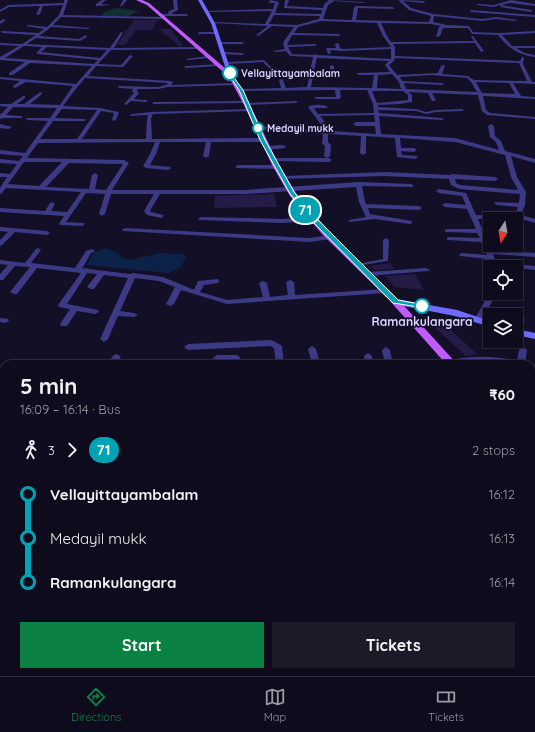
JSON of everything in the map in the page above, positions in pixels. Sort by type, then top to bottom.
[{"type":"main road","points":[[138,0],[144,2],[231,76],[239,87],[263,140],[290,189],[314,220],[385,290],[446,360]]},
{"type":"main road","points":[[200,0],[214,23],[231,76]]},
{"type":"main road","points":[[396,302],[457,313],[483,322]]},
{"type":"main road","points":[[523,333],[535,336]]},
{"type":"street","points":[[104,0],[97,5],[109,5]]},
{"type":"street","points":[[121,4],[125,0]]},
{"type":"street","points":[[170,15],[170,12],[176,10],[175,0]]},
{"type":"street","points":[[258,35],[262,30],[268,28],[277,2],[270,2],[272,0]]},
{"type":"street","points":[[287,0],[285,7],[324,9]]},
{"type":"street","points":[[323,0],[364,2]]},
{"type":"street","points":[[321,20],[326,4],[332,0]]},
{"type":"street","points":[[400,0],[410,9],[433,15],[482,20],[496,18],[515,20]]},
{"type":"street","points":[[403,0],[424,2]]},
{"type":"street","points":[[476,0],[482,0]]},
{"type":"street","points":[[459,17],[471,11],[482,0]]},
{"type":"street","points":[[518,0],[534,3]]},
{"type":"street","points":[[51,1],[66,2]]},
{"type":"street","points":[[478,5],[494,6],[513,1],[534,3]]},
{"type":"street","points":[[0,6],[9,4],[25,5],[66,2]]},
{"type":"street","points":[[1,58],[23,45],[61,16],[66,2]]},
{"type":"street","points":[[0,11],[9,4]]},
{"type":"street","points":[[38,14],[42,4]]},
{"type":"street","points":[[21,8],[25,5]]},
{"type":"street","points":[[498,5],[531,11]]},
{"type":"street","points":[[408,6],[422,7]]},
{"type":"street","points":[[354,21],[356,7],[393,8]]},
{"type":"street","points":[[207,11],[273,12],[323,16]]},
{"type":"street","points":[[471,11],[535,16]]},
{"type":"street","points":[[61,16],[120,17],[162,17],[188,17],[170,15],[162,17]]},
{"type":"street","points":[[431,23],[433,15]]},
{"type":"street","points":[[105,23],[111,16]]},
{"type":"street","points":[[114,23],[120,17]]},
{"type":"street","points":[[454,26],[459,24],[459,17]]},
{"type":"street","points":[[214,23],[297,26],[321,20],[431,23],[447,26]]},
{"type":"street","points":[[375,109],[410,100],[410,96],[405,91],[402,83],[387,65],[393,58],[392,46],[379,22]]},
{"type":"street","points":[[28,26],[88,28]]},
{"type":"street","points":[[286,40],[297,26]]},
{"type":"street","points":[[438,36],[441,27],[469,27],[475,42],[482,50]]},
{"type":"street","points":[[2,32],[38,34]]},
{"type":"street","points":[[472,33],[499,34],[535,32]]},
{"type":"street","points":[[0,192],[60,106],[84,77],[111,49],[121,33]]},
{"type":"street","points":[[199,33],[217,33]]},
{"type":"street","points":[[292,34],[339,35]]},
{"type":"street","points":[[499,34],[512,47],[524,55],[535,56]]},
{"type":"street","points":[[72,40],[76,35]]},
{"type":"street","points":[[34,37],[80,40],[86,36]]},
{"type":"street","points":[[219,41],[235,40]]},
{"type":"street","points":[[286,40],[309,41]]},
{"type":"street","points":[[286,40],[290,55],[298,58],[314,55],[426,59],[467,58],[521,62]]},
{"type":"street","points":[[219,41],[242,43]]},
{"type":"street","points":[[357,42],[360,49]]},
{"type":"street","points":[[326,44],[328,51],[338,49],[475,42]]},
{"type":"street","points":[[0,44],[111,49],[198,48]]},
{"type":"street","points":[[337,44],[338,49]]},
{"type":"street","points":[[275,51],[287,48],[316,46]]},
{"type":"street","points":[[392,46],[418,47]]},
{"type":"street","points":[[45,47],[38,53],[101,59]]},
{"type":"street","points":[[512,47],[535,48]]},
{"type":"street","points":[[224,53],[242,54]]},
{"type":"street","points":[[309,88],[314,55]]},
{"type":"street","points":[[524,55],[521,64],[533,83]]},
{"type":"street","points":[[1,58],[28,62],[122,66],[131,56]]},
{"type":"street","points":[[188,59],[208,57]]},
{"type":"street","points":[[228,63],[264,61],[270,68],[282,71],[332,72],[332,66]]},
{"type":"street","points":[[10,74],[28,62]]},
{"type":"street","points":[[186,67],[218,65]]},
{"type":"street","points":[[439,75],[443,66]]},
{"type":"street","points":[[359,74],[416,74],[468,77],[479,90],[484,111],[489,114],[535,118]]},
{"type":"street","points":[[376,74],[371,90],[379,135]]},
{"type":"street","points":[[84,77],[171,82],[168,86]]},
{"type":"street","points":[[0,78],[77,85]]},
{"type":"street","points":[[15,87],[26,80]]},
{"type":"street","points":[[281,80],[288,90]]},
{"type":"street","points":[[472,81],[533,83]]},
{"type":"street","points":[[510,82],[519,97]]},
{"type":"street","points":[[316,98],[339,98],[338,88],[341,83]]},
{"type":"street","points":[[402,83],[442,84]]},
{"type":"street","points":[[402,83],[419,84]]},
{"type":"street","points":[[239,87],[261,85]]},
{"type":"street","points":[[120,87],[239,87],[288,90],[338,88],[480,94],[535,98]]},
{"type":"street","points":[[136,88],[134,90],[137,93],[128,102],[145,101]]},
{"type":"street","points":[[152,95],[154,88]]},
{"type":"street","points":[[405,91],[429,92],[434,100]]},
{"type":"street","points":[[26,105],[40,93]]},
{"type":"street","points":[[1,117],[12,105],[23,97]]},
{"type":"street","points":[[498,99],[519,97]]},
{"type":"street","points":[[132,115],[247,105],[275,101],[296,102]]},
{"type":"street","points":[[154,103],[247,105]]},
{"type":"street","points":[[0,105],[26,105],[49,108],[60,106],[100,109],[118,112],[114,120]]},
{"type":"street","points":[[238,167],[328,158],[328,145],[325,143],[328,131],[310,107],[326,107]]},
{"type":"street","points":[[78,141],[100,109]]},
{"type":"street","points":[[375,109],[442,119]]},
{"type":"street","points":[[316,115],[375,109],[416,110],[426,112],[462,110]]},
{"type":"street","points":[[149,140],[149,119],[151,113]]},
{"type":"street","points":[[1,117],[20,117]]},
{"type":"street","points":[[28,119],[84,120]]},
{"type":"street","points":[[321,120],[337,119]]},
{"type":"street","points":[[356,124],[377,124]]},
{"type":"street","points":[[0,126],[9,127]]},
{"type":"street","points":[[491,126],[493,137],[498,141],[506,154],[514,177],[522,192],[522,205],[519,212]]},
{"type":"street","points":[[258,128],[328,131],[455,140],[535,161]]},
{"type":"street","points":[[57,141],[60,134]]},
{"type":"street","points":[[363,153],[364,134]]},
{"type":"street","points":[[397,136],[399,156],[415,157]]},
{"type":"street","points":[[158,140],[153,154],[146,166],[168,168]]},
{"type":"street","points":[[36,141],[263,140]]},
{"type":"street","points":[[206,156],[209,141]]},
{"type":"street","points":[[267,148],[284,147]]},
{"type":"street","points":[[399,149],[414,150]]},
{"type":"street","points":[[0,152],[22,159]]},
{"type":"street","points":[[0,161],[22,159],[126,163],[108,192],[102,214]]},
{"type":"street","points":[[41,188],[67,161]]},
{"type":"street","points":[[82,224],[62,224],[68,214],[89,191],[95,174]]},
{"type":"street","points":[[284,178],[374,174],[452,176],[495,179]]},
{"type":"street","points":[[374,174],[376,184]]},
{"type":"street","points":[[0,175],[11,176]]},
{"type":"street","points":[[452,176],[453,184],[459,187],[522,192]]},
{"type":"street","points":[[5,186],[108,192],[244,192],[359,184],[411,186]]},
{"type":"street","points":[[359,184],[364,206],[368,216],[372,218]]},
{"type":"street","points":[[459,187],[464,194],[483,238]]},
{"type":"street","points":[[438,191],[464,194]]},
{"type":"street","points":[[158,192],[147,211],[150,214],[161,216]]},
{"type":"street","points":[[497,203],[522,205]]},
{"type":"street","points":[[47,213],[52,204]]},
{"type":"street","points":[[445,205],[470,207]]},
{"type":"street","points":[[364,206],[419,208]]},
{"type":"street","points":[[0,210],[68,214]]},
{"type":"street","points":[[474,217],[483,217]]},
{"type":"street","points":[[523,217],[535,221]]},
{"type":"street","points":[[351,221],[372,218],[410,222]]},
{"type":"street","points":[[201,219],[282,221],[314,220]]},
{"type":"street","points":[[0,229],[47,233]]},
{"type":"street","points":[[0,244],[13,230]]},
{"type":"street","points":[[125,230],[303,240],[331,237]]},
{"type":"street","points":[[447,231],[480,231]]},
{"type":"street","points":[[449,239],[483,240]]},
{"type":"street","points":[[359,265],[386,260],[386,240]]},
{"type":"street","points":[[27,264],[38,250]]},
{"type":"street","points":[[92,251],[88,252],[82,270],[62,305],[95,312]]},
{"type":"street","points":[[462,255],[492,260],[535,255]]},
{"type":"street","points":[[0,262],[160,278],[196,293],[227,302],[385,290]]},
{"type":"street","points":[[0,278],[14,263]]},
{"type":"street","points":[[14,292],[36,265]]},
{"type":"street","points":[[523,266],[535,268]]},
{"type":"street","points":[[368,274],[426,270]]},
{"type":"street","points":[[90,287],[103,272]]},
{"type":"street","points":[[104,339],[133,275]]},
{"type":"street","points":[[196,293],[201,283],[215,281]]},
{"type":"street","points":[[290,282],[292,298]]},
{"type":"street","points":[[263,283],[267,300]]},
{"type":"street","points":[[170,304],[179,286]]},
{"type":"street","points":[[483,320],[478,320],[489,300]]},
{"type":"street","points":[[64,324],[75,308]]},
{"type":"street","points":[[116,313],[134,315]]},
{"type":"street","points":[[188,347],[271,343],[276,344],[278,347],[280,360]]},
{"type":"street","points":[[216,360],[219,345]]},
{"type":"street","points":[[312,349],[315,360]]},
{"type":"street","points":[[386,350],[388,360]]},
{"type":"street","points":[[521,360],[522,350]]},
{"type":"street","points":[[114,360],[117,357]]},
{"type":"street","points":[[223,360],[237,358]]},
{"type":"street","points":[[470,360],[481,358],[506,360]]},
{"type":"green space","points":[[116,8],[139,11],[129,16],[102,16],[104,12]]},
{"type":"water","points":[[106,248],[129,260],[162,253],[182,254],[186,257],[181,267],[168,273],[87,265],[93,253]]},
{"type":"building","points":[[134,20],[158,20],[152,30],[136,30],[125,45],[117,45],[125,30],[127,30]]},
{"type":"building","points":[[159,29],[171,29],[183,46],[179,46]]},
{"type":"building","points":[[274,194],[277,207],[214,208],[215,196]]},
{"type":"building","points":[[390,263],[395,269],[375,270],[371,266]]},
{"type":"building","points":[[415,274],[424,290],[395,287],[385,276]]},
{"type":"building","points":[[441,320],[477,354],[466,356],[432,325]]},
{"type":"bus line","name":"71","points":[[230,73],[241,90],[263,140],[292,192],[308,213],[396,302],[422,306]]},
{"type":"place","name":"Vellayittayambalam","points":[[230,73]]},
{"type":"place","name":"Medayil mukk","points":[[258,128]]},
{"type":"place","name":"Ramankulangara","points":[[422,306]]}]
